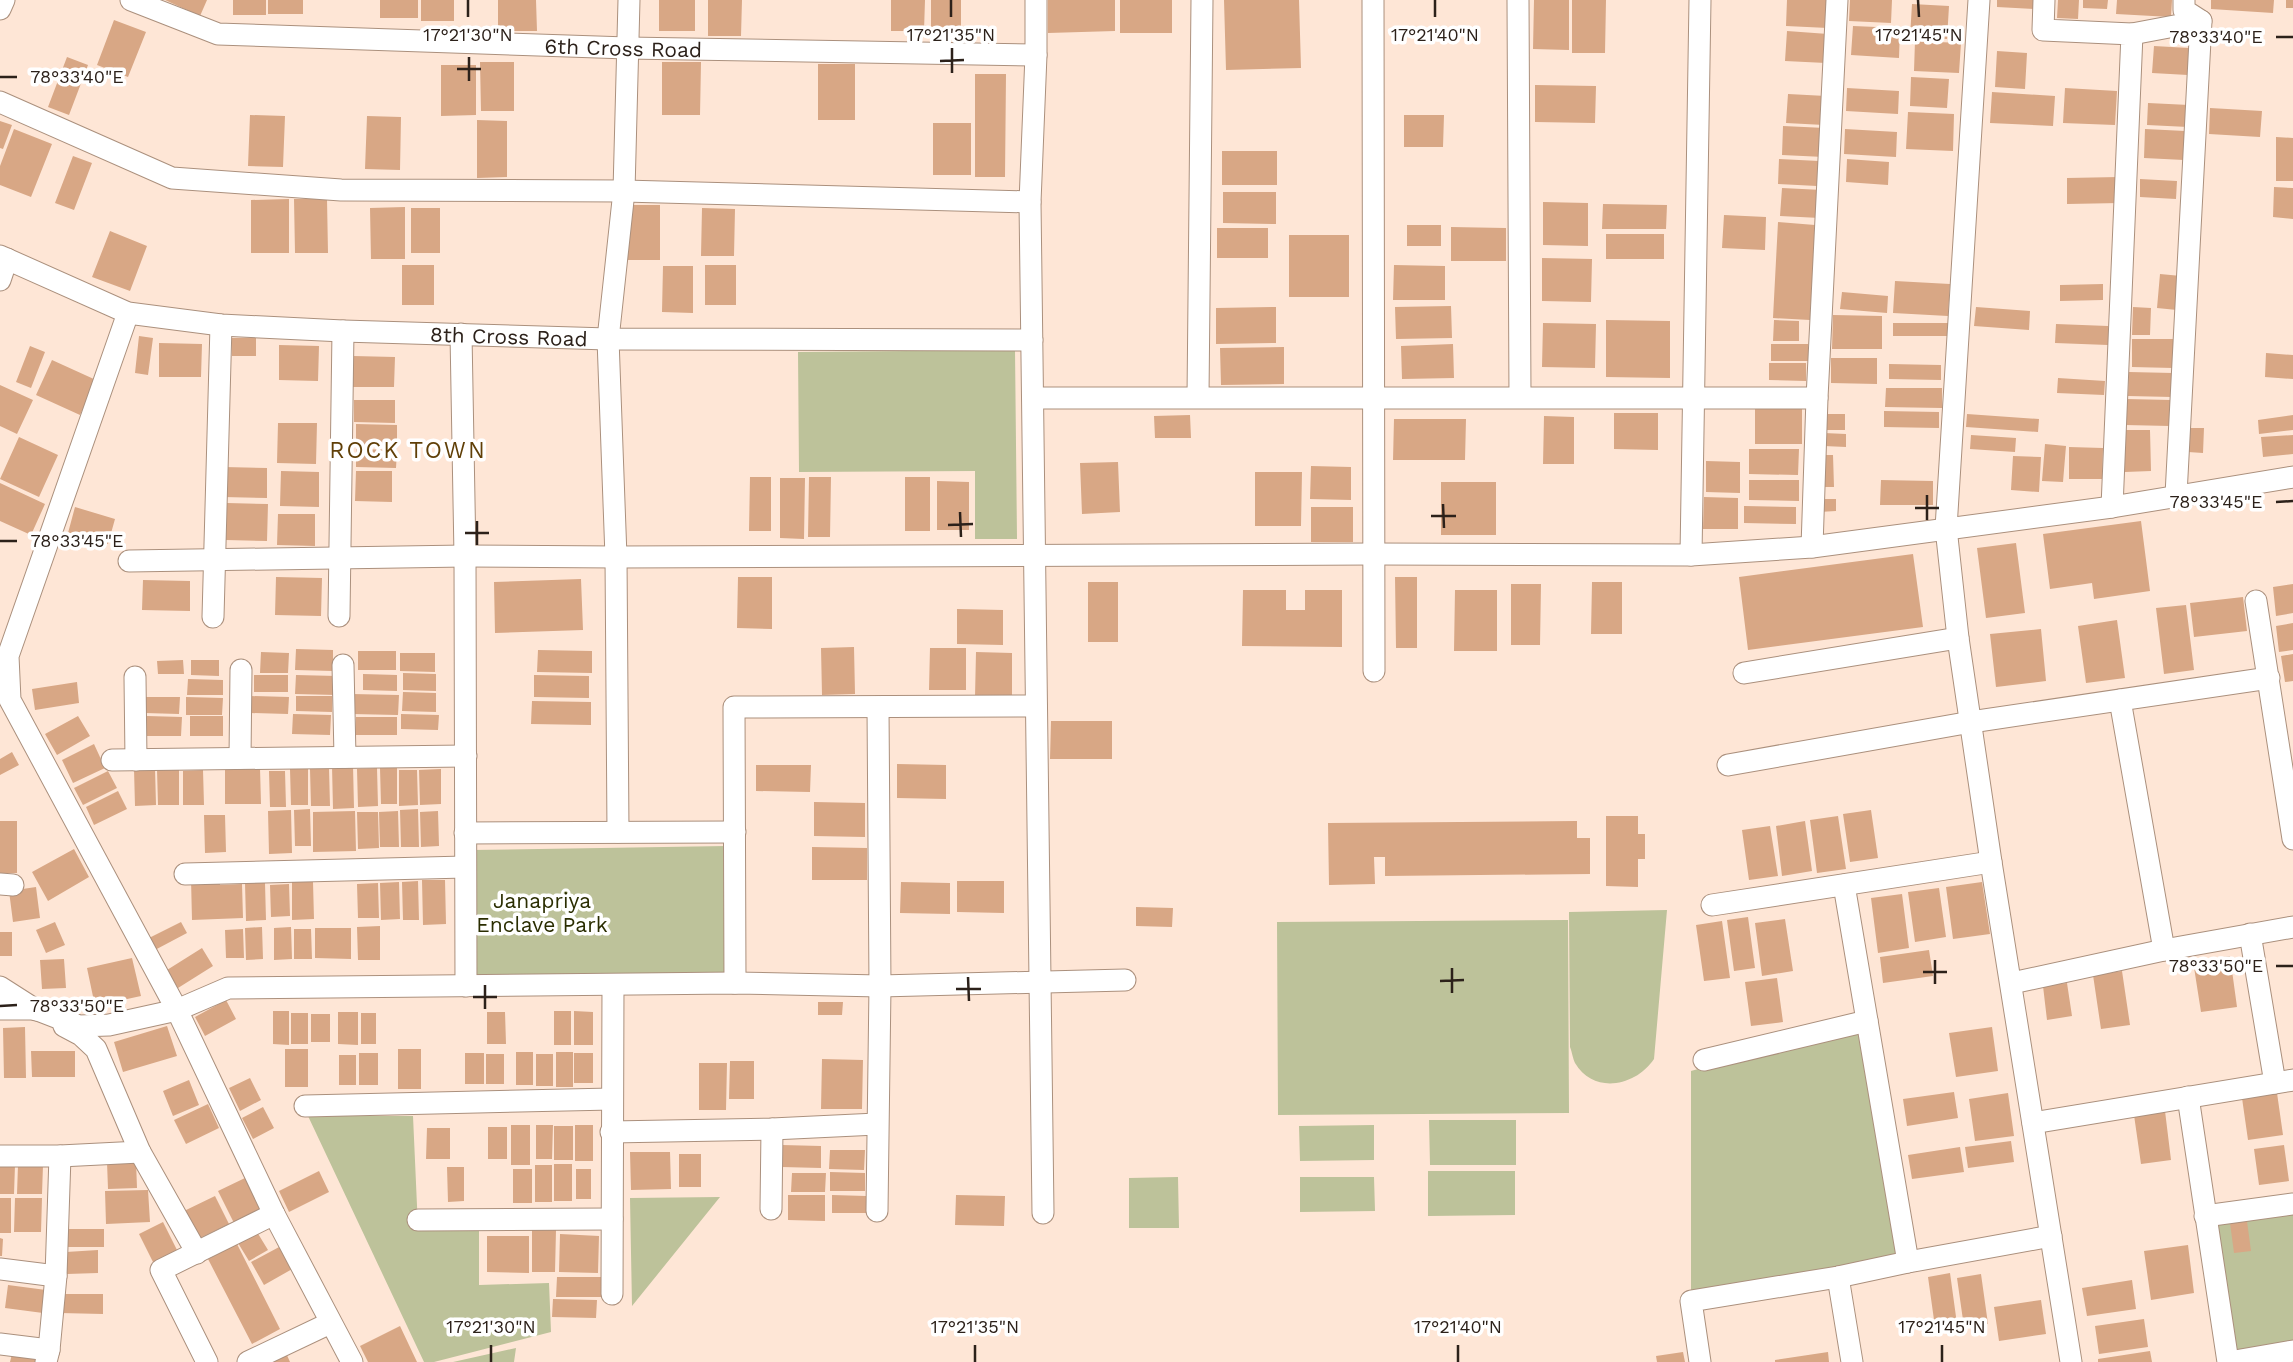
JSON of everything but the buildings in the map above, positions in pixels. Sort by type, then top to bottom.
[{"type":"street","points":[[0,9],[4,0]]},
{"type":"street","name":"6th Cross Road","points":[[131,0],[218,34],[627,48],[1036,55]]},
{"type":"street","points":[[618,832],[616,557],[608,339],[624,191],[629,0]]},
{"type":"street","points":[[1036,0],[1030,202],[1043,1213]]},
{"type":"street","points":[[1198,397],[1202,0]]},
{"type":"street","points":[[1374,0],[1374,671]]},
{"type":"street","points":[[1518,0],[1520,397]]},
{"type":"street","points":[[1690,555],[1700,0]]},
{"type":"street","points":[[1812,547],[1837,0]]},
{"type":"street","points":[[1979,0],[1946,528],[1958,638],[2070,1362]]},
{"type":"street","points":[[2044,0],[2043,30],[2132,34],[2201,22]]},
{"type":"street","points":[[2184,0],[2184,10],[2201,22]]},
{"type":"street","points":[[2176,495],[2201,22]]},
{"type":"street","points":[[2112,507],[2132,34]]},
{"type":"street","points":[[0,102],[172,178],[341,190],[624,191],[1030,202]]},
{"type":"street","points":[[0,280],[3,258]]},
{"type":"street","name":"8th Cross Road","points":[[3,258],[128,313],[221,324],[343,331],[608,339],[1031,341]]},
{"type":"street","points":[[128,313],[8,656],[10,700],[177,1010],[274,1214],[352,1362]]},
{"type":"street","points":[[213,617],[221,324]]},
{"type":"street","points":[[339,616],[343,331]]},
{"type":"street","points":[[461,334],[465,556],[466,986]]},
{"type":"street","points":[[1032,398],[1817,398]]},
{"type":"street","points":[[130,561],[465,556],[1690,555],[1812,547],[2112,507],[2293,477]]},
{"type":"street","points":[[2256,601],[2293,839]]},
{"type":"street","points":[[1744,673],[1958,638]]},
{"type":"street","points":[[343,665],[345,757]]},
{"type":"street","points":[[240,758],[241,670]]},
{"type":"street","points":[[135,677],[136,760]]},
{"type":"street","points":[[1728,765],[1971,722],[2269,678]]},
{"type":"street","points":[[2120,700],[2164,950]]},
{"type":"street","points":[[735,983],[734,707],[1036,706]]},
{"type":"street","points":[[877,1211],[880,986],[878,707]]},
{"type":"street","points":[[112,760],[466,756]]},
{"type":"street","points":[[465,833],[735,832]]},
{"type":"street","points":[[1712,905],[1992,862]]},
{"type":"street","points":[[185,874],[465,867]]},
{"type":"street","points":[[1844,885],[1908,1262]]},
{"type":"street","points":[[2012,983],[2164,950],[2293,927]]},
{"type":"street","points":[[2033,1123],[2284,1081],[2250,934]]},
{"type":"street","points":[[0,1009],[35,1009],[79,1026],[109,1025],[177,1010],[229,988],[735,983],[880,986],[1125,981]]},
{"type":"street","points":[[612,1294],[613,985]]},
{"type":"street","points":[[0,987],[81,1035],[96,1049],[141,1152],[197,1253]]},
{"type":"street","points":[[1704,1060],[1867,1021]]},
{"type":"street","points":[[2188,1097],[2228,1362],[2293,1351]]},
{"type":"street","points":[[305,1106],[612,1099]]},
{"type":"street","points":[[611,1132],[877,1124]]},
{"type":"street","points":[[771,1209],[772,1129]]},
{"type":"street","points":[[0,1156],[141,1152]]},
{"type":"street","points":[[0,1344],[48,1356],[56,1276],[60,1156]]},
{"type":"street","points":[[2206,1216],[2293,1204]]},
{"type":"street","points":[[207,1362],[161,1270],[274,1214]]},
{"type":"street","points":[[418,1220],[612,1219]]},
{"type":"street","points":[[1700,1362],[1691,1301],[1838,1277],[2050,1236]]},
{"type":"street","points":[[0,1269],[56,1276]]},
{"type":"street","points":[[1838,1277],[1852,1362]]},
{"type":"street","points":[[248,1362],[330,1323]]},
{"type":"green space","points":[[1015,350],[1017,539],[975,539],[975,471],[799,472],[798,352]]},
{"type":"green space","name":"Janapriya Enclave Park","points":[[726,846],[727,973],[473,977],[471,850]]},
{"type":"green space","points":[[1667,910],[1654,1059],[1637,1076],[1626,1081],[1604,1083],[1593,1080],[1575,1063],[1570,1047],[1569,912]]},
{"type":"green space","points":[[1568,920],[1569,1113],[1278,1115],[1277,922]]},
{"type":"green space","points":[[1867,1021],[1908,1262],[1691,1301],[1691,1071]]},
{"type":"green space","points":[[308,1116],[413,1116],[418,1228],[479,1226],[479,1285],[549,1283],[551,1332],[434,1362],[424,1362]]},
{"type":"green space","points":[[1429,1120],[1516,1120],[1516,1165],[1430,1165]]},
{"type":"green space","points":[[1374,1125],[1374,1160],[1300,1161],[1299,1126]]},
{"type":"green space","points":[[1428,1171],[1515,1171],[1515,1215],[1428,1216]]},
{"type":"green space","points":[[1178,1177],[1179,1228],[1129,1228],[1129,1178]]},
{"type":"green space","points":[[1300,1177],[1374,1177],[1375,1211],[1300,1212]]},
{"type":"green space","points":[[720,1197],[632,1306],[630,1198]]},
{"type":"green space","points":[[2293,1204],[2293,1351],[2228,1362],[2205,1216]]},
{"type":"green space","points":[[516,1348],[514,1362],[453,1362]]},
{"type":"district","name":"ROCK TOWN","points":[[408,450]]}]
